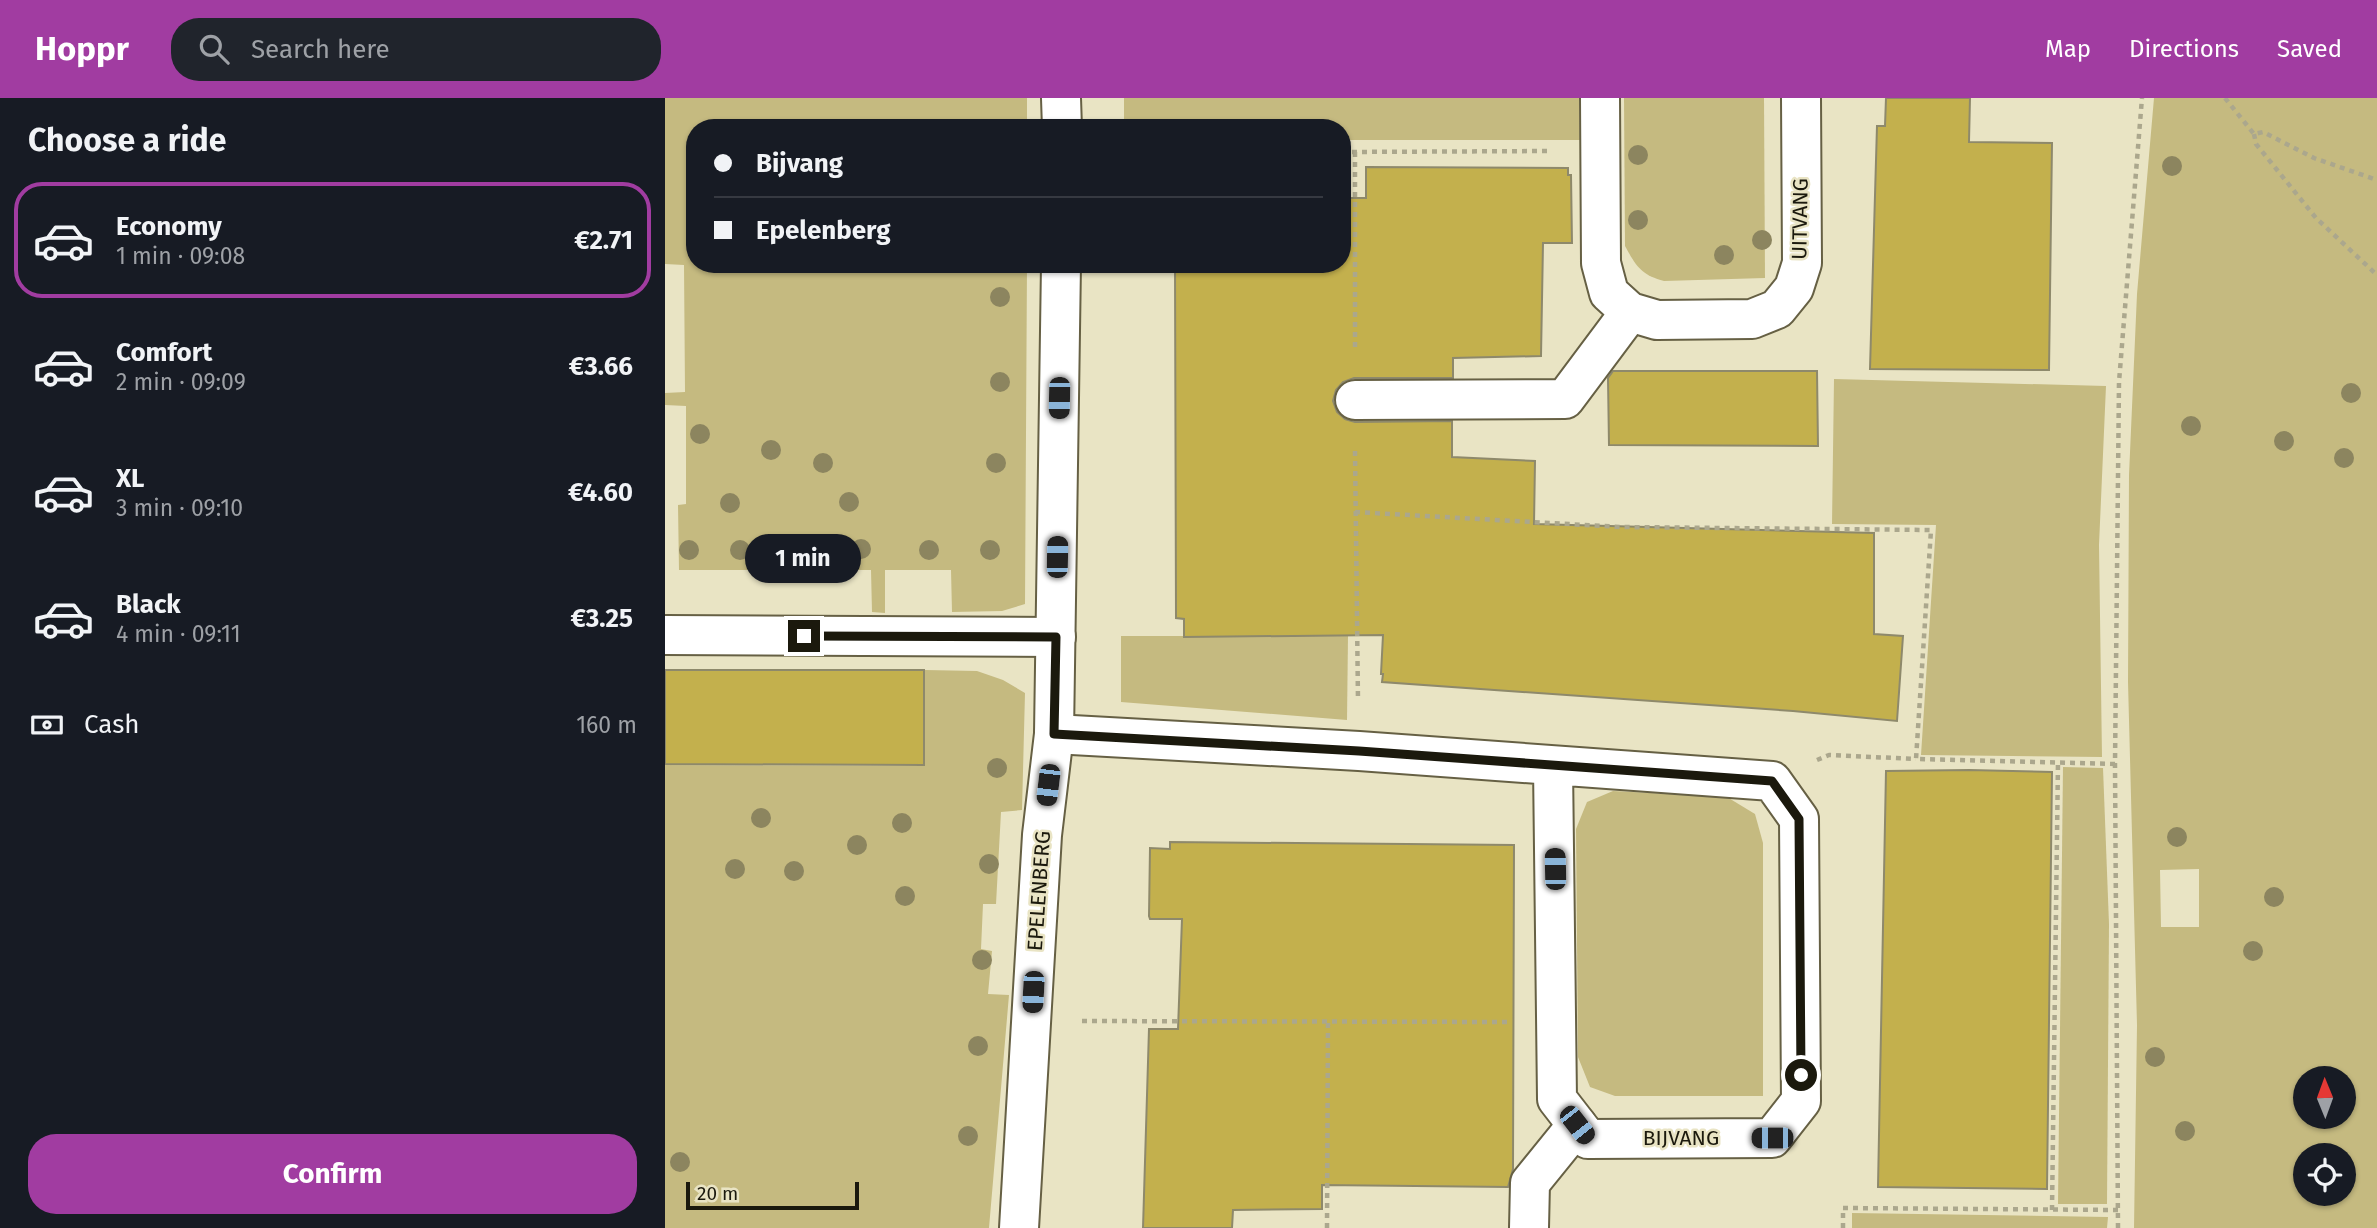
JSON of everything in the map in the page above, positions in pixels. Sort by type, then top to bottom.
[{"type":"street","points":[[1062,98],[1062,119]]},
{"type":"street","points":[[1355,400],[1565,399],[1630,312],[1609,293],[1601,263],[1600,98]]},
{"type":"street","name":"UITVANG","points":[[1630,312],[1657,320],[1752,319],[1777,309],[1794,288],[1802,263],[1801,98]]},
{"type":"street","name":"EPELENBERG","points":[[1019,1228],[1042,835],[1054,734],[1061,273]]},
{"type":"street","points":[[665,635],[1056,637]]},
{"type":"street","points":[[1054,734],[1345,750],[1772,781]]},
{"type":"street","name":"BIJVANG","points":[[1553,766],[1557,1099],[1588,1139],[1772,1138],[1801,1101],[1799,819],[1772,781]]},
{"type":"street","points":[[1529,1228],[1530,1183],[1577,1125]]},
{"type":"path","points":[[2118,1228],[2115,764],[2119,382],[2142,98]]},
{"type":"path","points":[[2225,98],[2254,134],[2256,144],[2316,218],[2377,275]]},
{"type":"path","points":[[2254,134],[2263,132],[2313,158],[2377,180]]},
{"type":"path","points":[[1351,152],[1600,151]]},
{"type":"path","points":[[1355,512],[1621,527],[1931,530],[1916,759]]},
{"type":"path","points":[[1772,781],[1829,755],[2115,764]]},
{"type":"path","points":[[2052,1210],[2058,762]]},
{"type":"path","points":[[1031,1021],[1557,1022]]},
{"type":"path","points":[[1327,1228],[1328,1021]]},
{"type":"path","points":[[1843,1228],[1843,1208],[2119,1210]]},
{"type":"shaded area","points":[[665,98],[1027,98],[1027,119],[686,119],[686,273],[1027,273],[1025,604],[1002,611],[952,612],[951,570],[885,570],[885,613],[872,612],[871,570],[679,570],[678,505],[686,504],[686,406],[665,405],[665,393],[685,392],[684,265],[665,264]]},
{"type":"shaded area","points":[[1124,98],[1579,98],[1580,140],[1351,140],[1351,119],[1124,119]]},
{"type":"shaded area","points":[[1624,98],[1764,98],[1765,278],[1664,281],[1644,273],[1636,264],[1625,246]]},
{"type":"shaded area","points":[[2154,98],[2377,98],[2377,1228],[2134,1228],[2137,1025],[2128,682],[2129,475],[2137,294]],"holes":[[[2199,869],[2199,927],[2161,927],[2160,870]]]},
{"type":"shaded area","points":[[1834,379],[2106,386],[2099,545],[2102,757],[1921,755],[1936,525],[1832,524]]},
{"type":"shaded area","points":[[1121,636],[1348,636],[1347,720],[1121,702]]},
{"type":"shaded area","points":[[925,670],[977,671],[1003,680],[1025,693],[1022,810],[1001,812],[996,904],[983,904],[981,949],[992,951],[988,994],[1009,995],[989,1228],[665,1228],[665,765],[924,766]]},
{"type":"shaded area","points":[[2063,767],[2103,768],[2109,924],[2107,1204],[2058,1204]]},
{"type":"shaded area","points":[[1613,791],[1727,797],[1755,814],[1763,843],[1763,1096],[1615,1096],[1590,1087],[1578,1057],[1576,829],[1587,802]]},
{"type":"shaded area","points":[[1852,1213],[2108,1217],[2107,1228],[1852,1228]]},
{"type":"building","points":[[1886,98],[1970,98],[1969,142],[2052,143],[2049,370],[1870,369],[1877,126],[1885,126]]},
{"type":"building","points":[[1366,167],[1568,168],[1568,175],[1571,175],[1572,243],[1543,243],[1541,356],[1453,358],[1453,378],[1354,378],[1343,382],[1336,390],[1333,401],[1337,412],[1345,419],[1355,422],[1452,421],[1452,457],[1535,461],[1534,524],[1874,533],[1874,634],[1903,636],[1897,721],[1793,711],[1382,682],[1383,635],[1184,637],[1184,619],[1176,618],[1175,273],[1351,273],[1351,198],[1366,198]]},
{"type":"building","points":[[1613,371],[1817,371],[1818,446],[1609,445],[1608,378]]},
{"type":"building","points":[[665,670],[924,670],[924,765],[665,764]]},
{"type":"building","points":[[1886,771],[2052,772],[2047,1189],[1878,1187]]},
{"type":"building","points":[[1170,842],[1514,845],[1513,1169],[1508,1187],[1322,1185],[1322,1209],[1233,1210],[1232,1228],[1143,1228],[1149,1029],[1178,1029],[1182,919],[1150,919],[1149,916],[1150,848],[1170,849]]},
{"type":"route","points":[[804,636],[1056,637],[1054,734],[1359,751],[1772,781],[1799,819],[1801,1075]]}]
